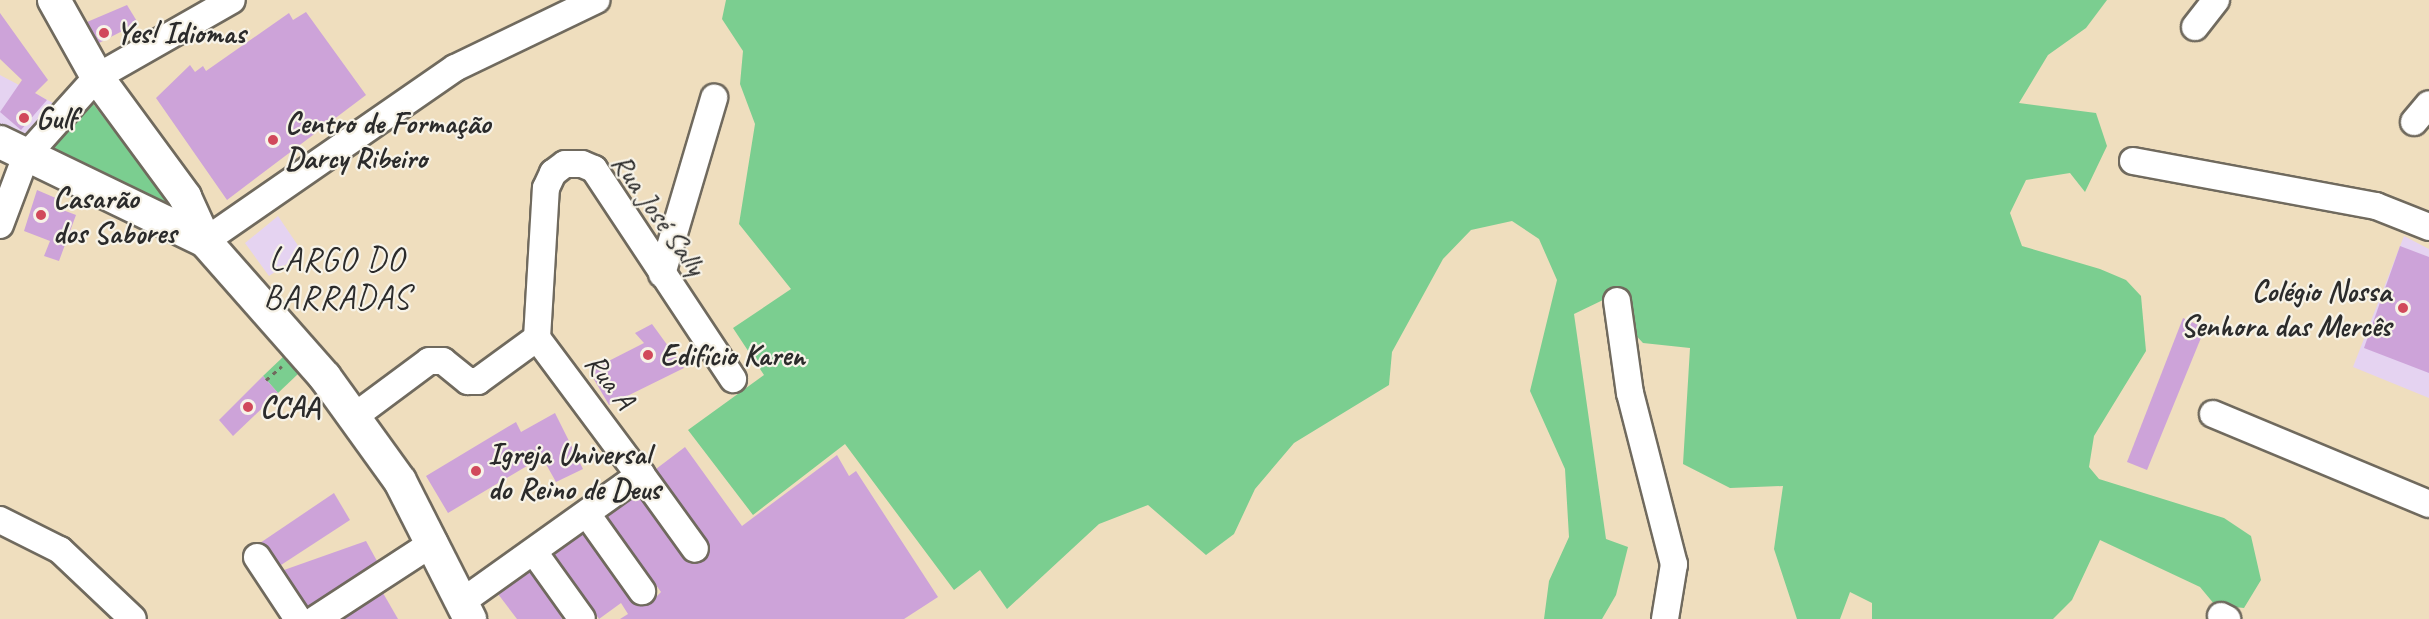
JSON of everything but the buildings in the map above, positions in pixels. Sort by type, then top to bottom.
[{"type":"main road","points":[[54,0],[98,77],[185,197],[205,241]]},
{"type":"main road","points":[[13,149],[205,241],[231,265],[355,416],[400,481],[427,547],[460,613]]},
{"type":"street","points":[[0,225],[13,149],[98,77],[232,0]]},
{"type":"street","points":[[205,241],[455,68],[596,0]]},
{"type":"street","points":[[2195,27],[2216,0]]},
{"type":"street","points":[[662,274],[714,98]]},
{"type":"street","points":[[2133,161],[2376,206],[2429,227]]},
{"type":"street","name":"Rua José Sally","points":[[537,338],[546,188],[553,172],[565,164],[594,169],[733,379]]},
{"type":"street","points":[[1617,301],[1630,393],[1674,564],[1665,619]]},
{"type":"street","points":[[355,416],[429,361],[443,361],[468,381],[478,381],[537,338]]},
{"type":"street","name":"Rua A","points":[[537,338],[631,464]]},
{"type":"street","points":[[2213,414],[2429,504]]},
{"type":"street","points":[[460,613],[534,552],[641,474],[695,549]]},
{"type":"street","points":[[587,514],[642,591]]},
{"type":"street","points":[[0,520],[60,550],[133,619]]},
{"type":"street","points":[[316,619],[427,547]]},
{"type":"street","points":[[534,552],[582,619]]},
{"type":"street","points":[[256,557],[298,619]]},
{"type":"path","points":[[266,380],[282,366]]},
{"type":"shaded area","name":"Gulf","points":[[0,75],[59,106],[26,141],[0,130]]},
{"type":"shaded area","points":[[278,216],[303,253],[269,276],[245,243]]},
{"type":"shaded area","name":"Colégio Nossa Senhora das Mercês","points":[[2404,236],[2429,249],[2429,398],[2353,367]]},
{"type":"green space","points":[[726,0],[2107,0],[2086,28],[2048,55],[2019,103],[2096,113],[2107,146],[2085,192],[2070,173],[2026,180],[2010,213],[2022,246],[2100,269],[2126,280],[2141,296],[2146,351],[2094,436],[2089,467],[2099,479],[2224,518],[2251,536],[2261,580],[2244,608],[2215,605],[2200,587],[2100,540],[2072,600],[2053,619],[1872,619],[1872,603],[1850,592],[1840,619],[1797,619],[1774,549],[1783,486],[1730,488],[1683,464],[1690,348],[1643,343],[1603,300],[1574,314],[1606,539],[1628,547],[1616,595],[1602,619],[1544,619],[1549,581],[1569,537],[1565,469],[1530,391],[1557,280],[1539,239],[1512,221],[1471,230],[1443,259],[1392,352],[1389,385],[1294,443],[1255,489],[1234,534],[1206,555],[1148,505],[1099,524],[1007,609],[980,570],[954,590],[845,444],[753,515],[688,430],[764,375],[733,328],[791,289],[739,224],[755,124],[740,84],[743,51],[722,19]]},
{"type":"green space","points":[[91,101],[167,200],[163,205],[49,149]]},
{"type":"green space","points":[[284,356],[298,374],[278,393],[263,376]]},
{"type":"place","name":"Yes! Idiomas","points":[[104,33]]},
{"type":"place","name":"Gulf","points":[[24,118]]},
{"type":"place","name":"Centro de Formação Darcy Ribeiro","points":[[273,140]]},
{"type":"place","name":"Casarão dos Sabores","points":[[41,215]]},
{"type":"place","name":"Colégio Nossa Senhora das Mercês","points":[[2403,308]]},
{"type":"place","name":"Edifício Karen","points":[[648,355]]},
{"type":"place","name":"CCAA","points":[[248,407]]},
{"type":"place","name":"Igreja Universal do Reino de Deus","points":[[476,471]]},
{"type":"district","name":"LARGO DO BARRADAS","points":[[337,279]]}]
